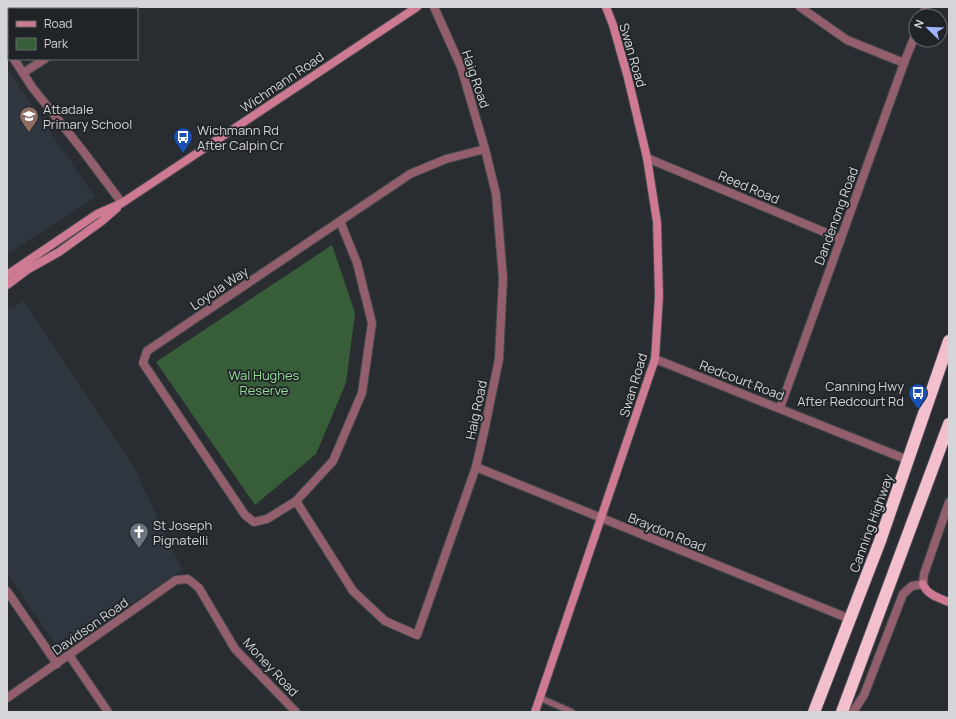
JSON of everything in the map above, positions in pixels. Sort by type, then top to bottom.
[{"type":"highway","name":"Canning Highway","points":[[814,712],[880,540],[949,341]]},
{"type":"highway","points":[[842,712],[949,424]]},
{"type":"street","name":"Wichmann Road","points":[[7,285],[27,270],[59,252],[105,219],[122,203],[417,7]]},
{"type":"street","name":"Haig Road","points":[[296,501],[353,590],[386,622],[417,635],[476,467],[500,359],[503,278],[496,194],[485,149],[461,67],[434,7]]},
{"type":"street","name":"Swan Road","points":[[535,712],[655,359],[659,296],[657,222],[647,158],[628,78],[613,25],[606,7]]},
{"type":"street","points":[[800,7],[847,40],[904,63]]},
{"type":"street","name":"Dandenong Road","points":[[780,408],[910,48]]},
{"type":"street","points":[[15,60],[32,87],[83,150],[122,203]]},
{"type":"street","points":[[23,73],[43,60]]},
{"type":"street","name":"Loyola Way","points":[[296,501],[267,519],[254,522],[245,515],[143,363],[147,351],[410,174],[446,159],[485,149]]},
{"type":"street","name":"Reed Road","points":[[647,158],[840,239]]},
{"type":"street","name":"Wichmann Road","points":[[7,275],[97,214],[122,203]]},
{"type":"street","points":[[296,501],[333,461],[362,393],[372,323],[356,264],[340,221]]},
{"type":"street","name":"Redcourt Road","points":[[655,359],[908,460]]},
{"type":"street","name":"Braydon Road","points":[[476,467],[850,619]]},
{"type":"street","points":[[949,502],[924,574],[923,584],[932,595],[949,602]]},
{"type":"street","name":"Davidson Road","points":[[7,698],[176,580],[188,579]]},
{"type":"street","name":"Money Road","points":[[188,579],[199,588],[235,649],[296,712]]},
{"type":"street","points":[[853,712],[864,695],[903,594],[912,586],[923,584]]},
{"type":"street","points":[[7,591],[57,664]]},
{"type":"street","points":[[70,655],[108,712]]},
{"type":"lane","points":[[540,698],[572,712]]},
{"type":"shaded area","name":"Attadale Primary School","points":[[7,69],[95,197],[7,254]]},
{"type":"shaded area","points":[[23,300],[134,467],[182,570],[60,651],[7,573],[7,307],[11,309]]},
{"type":"green space","name":"Wal Hughes Reserve","points":[[332,245],[355,313],[346,383],[316,454],[255,505],[156,362]]},
{"type":"place","name":"Attadale Primary School","points":[[29,133]]},
{"type":"place","name":"Wichmann Rd After Calpin Cr","points":[[183,154]]},
{"type":"place","name":"Canning Hwy After Redcourt Rd","points":[[918,410]]},
{"type":"place","name":"St Joseph Pignatelli","points":[[139,549]]}]
